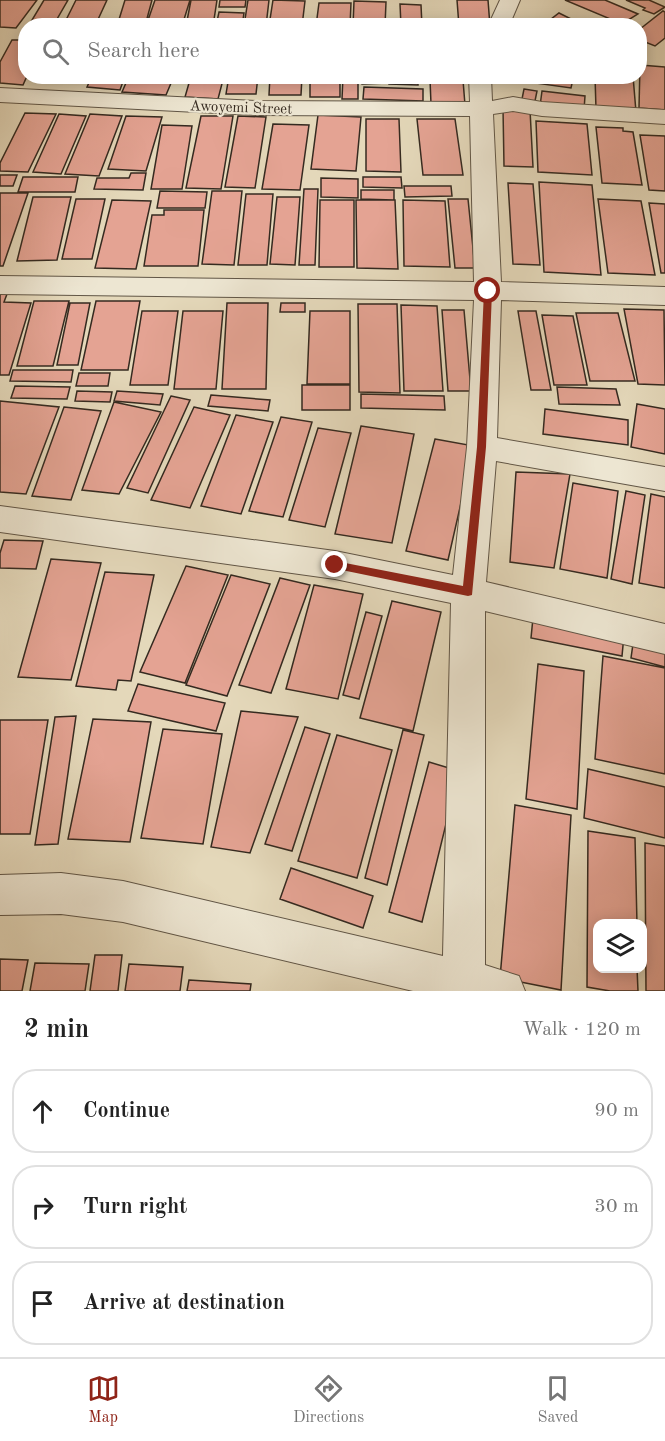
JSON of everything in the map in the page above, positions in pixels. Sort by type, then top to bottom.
[{"type":"street","points":[[502,18],[510,0]]},
{"type":"street","points":[[464,986],[468,592],[482,447],[488,291],[480,84]]},
{"type":"street","name":"Awoyemi Street","points":[[0,95],[245,108],[481,109],[513,104],[542,109],[665,117]]},
{"type":"street","points":[[0,285],[488,291],[665,296]]},
{"type":"street","points":[[482,447],[665,479]]},
{"type":"street","points":[[0,519],[335,565],[468,592],[665,639]]},
{"type":"street","points":[[0,895],[16,893],[93,896],[170,911],[464,986],[504,991]]},
{"type":"building","points":[[0,0],[37,0],[24,18],[18,18],[16,28],[0,27]]},
{"type":"building","points":[[44,0],[68,0],[58,18],[33,18]]},
{"type":"building","points":[[76,0],[107,0],[99,18],[67,18]]},
{"type":"building","points":[[125,0],[152,0],[147,18],[119,18]]},
{"type":"building","points":[[155,0],[190,0],[184,18],[149,18]]},
{"type":"building","points":[[191,0],[217,0],[214,18],[188,18]]},
{"type":"building","points":[[220,0],[246,0],[245,7],[219,7]]},
{"type":"building","points":[[248,0],[269,0],[267,18],[245,18]]},
{"type":"building","points":[[273,0],[305,1],[303,18],[270,18]]},
{"type":"building","points":[[457,0],[488,0],[489,18],[458,18]]},
{"type":"building","points":[[565,0],[605,0],[638,14],[632,18],[608,18]]},
{"type":"building","points":[[626,0],[649,0],[665,7],[654,14]]},
{"type":"building","points":[[354,1],[386,2],[385,18],[353,18]]},
{"type":"building","points":[[319,3],[351,3],[350,18],[317,18]]},
{"type":"building","points":[[400,4],[421,5],[422,18],[401,18]]},
{"type":"building","points":[[663,11],[665,12],[665,38],[655,46],[647,43],[647,24]]},
{"type":"building","points":[[219,12],[244,13],[243,18],[218,18]]},
{"type":"building","points":[[559,13],[569,18],[552,18]]},
{"type":"building","points":[[12,40],[18,40],[18,84],[23,85],[0,83],[0,62]]},
{"type":"building","points":[[647,66],[665,67],[665,110],[639,108],[640,84],[647,84]]},
{"type":"building","points":[[88,84],[122,84],[120,90],[87,87]]},
{"type":"building","points":[[126,84],[171,84],[166,95],[122,92]]},
{"type":"building","points":[[189,84],[222,84],[218,99],[185,97]]},
{"type":"building","points":[[228,84],[257,84],[256,94],[226,94]]},
{"type":"building","points":[[270,84],[302,84],[301,95],[269,95]]},
{"type":"building","points":[[310,84],[340,84],[340,97],[310,97]]},
{"type":"building","points":[[343,84],[358,84],[358,99],[342,99]]},
{"type":"building","points":[[430,84],[463,84],[465,105],[431,104]]},
{"type":"building","points":[[542,84],[572,84],[571,88]]},
{"type":"building","points":[[595,84],[634,84],[636,112],[596,109]]},
{"type":"building","points":[[364,87],[423,89],[423,101],[363,99]]},
{"type":"building","points":[[524,89],[537,91],[534,106],[521,104]]},
{"type":"building","points":[[542,91],[585,96],[584,110],[540,106]]},
{"type":"building","points":[[503,108],[530,110],[533,167],[504,166]]},
{"type":"building","points":[[25,113],[56,114],[28,172],[0,171],[0,163]]},
{"type":"building","points":[[59,114],[86,116],[61,174],[33,172]]},
{"type":"building","points":[[90,114],[122,116],[99,176],[65,174]]},
{"type":"building","points":[[318,115],[361,117],[356,171],[311,169]]},
{"type":"building","points":[[126,116],[162,117],[146,171],[108,169]]},
{"type":"building","points":[[201,116],[233,116],[221,189],[186,188]]},
{"type":"building","points":[[238,116],[266,117],[255,188],[225,187]]},
{"type":"building","points":[[366,119],[399,119],[401,172],[366,171]]},
{"type":"building","points":[[417,119],[455,119],[463,175],[423,175]]},
{"type":"building","points":[[536,121],[587,124],[592,175],[538,172]]},
{"type":"building","points":[[273,124],[309,125],[300,190],[262,189]]},
{"type":"building","points":[[162,125],[192,126],[182,189],[151,189]]},
{"type":"building","points":[[596,127],[623,128],[623,131],[633,132],[642,185],[602,183]]},
{"type":"building","points":[[640,135],[665,136],[665,191],[649,190]]},
{"type":"building","points":[[131,173],[146,173],[143,190],[94,189],[97,178],[129,178]]},
{"type":"building","points":[[0,175],[17,175],[13,186],[0,186]]},
{"type":"building","points":[[23,177],[78,177],[75,192],[18,192]]},
{"type":"building","points":[[363,177],[401,177],[402,188],[363,187]]},
{"type":"building","points":[[321,178],[358,179],[358,198],[321,197]]},
{"type":"building","points":[[539,182],[592,185],[601,275],[544,272]]},
{"type":"building","points":[[508,183],[533,184],[540,265],[513,264]]},
{"type":"building","points":[[404,186],[451,186],[452,196],[405,197]]},
{"type":"building","points":[[304,189],[318,189],[315,265],[299,265]]},
{"type":"building","points":[[361,190],[394,190],[394,200],[361,199]]},
{"type":"building","points":[[160,191],[207,192],[205,208],[157,208]]},
{"type":"building","points":[[212,191],[242,191],[234,265],[202,264]]},
{"type":"building","points":[[0,193],[28,193],[3,266],[0,266]]},
{"type":"building","points":[[246,194],[273,194],[267,265],[238,265]]},
{"type":"building","points":[[33,197],[71,197],[57,260],[17,261]]},
{"type":"building","points":[[277,197],[300,197],[295,265],[270,264]]},
{"type":"building","points":[[76,199],[105,199],[92,259],[62,259]]},
{"type":"building","points":[[448,199],[468,199],[475,268],[455,268]]},
{"type":"building","points":[[598,199],[641,201],[655,275],[608,273]]},
{"type":"building","points":[[112,200],[151,201],[136,269],[95,268]]},
{"type":"building","points":[[320,200],[354,200],[354,267],[319,267]]},
{"type":"building","points":[[356,200],[395,200],[398,269],[357,268]]},
{"type":"building","points":[[403,200],[445,201],[450,267],[404,266]]},
{"type":"building","points":[[649,203],[665,204],[665,273],[661,273]]},
{"type":"building","points":[[164,210],[204,210],[198,266],[144,266],[152,215],[164,215]]},
{"type":"building","points":[[0,294],[7,294],[4,302],[31,303],[9,375],[0,375]]},
{"type":"building","points":[[34,301],[69,301],[53,366],[17,366]]},
{"type":"building","points":[[96,301],[140,301],[128,370],[81,370]]},
{"type":"building","points":[[70,303],[90,303],[78,365],[57,365]]},
{"type":"building","points":[[227,303],[268,303],[266,389],[222,389]]},
{"type":"building","points":[[281,303],[305,303],[305,312],[280,312]]},
{"type":"building","points":[[358,304],[397,304],[400,393],[359,392]]},
{"type":"building","points":[[401,305],[437,306],[443,391],[404,391]]},
{"type":"building","points":[[624,309],[664,310],[665,385],[638,384]]},
{"type":"building","points":[[442,310],[464,310],[471,391],[448,391]]},
{"type":"building","points":[[142,311],[178,311],[168,385],[130,385]]},
{"type":"building","points":[[183,311],[223,311],[216,389],[174,389]]},
{"type":"building","points":[[310,311],[350,311],[350,384],[307,384]]},
{"type":"building","points":[[518,311],[536,311],[551,390],[531,390]]},
{"type":"building","points":[[576,313],[618,313],[635,381],[590,381]]},
{"type":"building","points":[[542,315],[573,316],[587,385],[554,385]]},
{"type":"building","points":[[13,370],[73,370],[71,382],[10,381]]},
{"type":"building","points":[[79,373],[110,373],[108,386],[76,386]]},
{"type":"building","points":[[302,385],[350,385],[350,410],[302,410]]},
{"type":"building","points":[[15,386],[70,387],[67,399],[11,398]]},
{"type":"building","points":[[557,387],[616,389],[620,405],[559,404]]},
{"type":"building","points":[[77,391],[112,392],[110,402],[75,401]]},
{"type":"building","points":[[117,391],[163,394],[160,405],[114,401]]},
{"type":"building","points":[[361,394],[444,396],[445,410],[361,408]]},
{"type":"building","points":[[211,395],[270,400],[268,411],[208,406]]},
{"type":"building","points":[[171,396],[190,400],[148,493],[127,488]]},
{"type":"building","points":[[0,401],[59,407],[26,494],[0,492]]},
{"type":"building","points":[[114,402],[161,412],[119,494],[82,490]]},
{"type":"building","points":[[637,404],[665,409],[665,454],[631,447]]},
{"type":"building","points":[[64,407],[101,411],[71,500],[32,496]]},
{"type":"building","points":[[194,407],[230,415],[190,508],[151,500]]},
{"type":"building","points":[[545,409],[628,420],[628,445],[543,434]]},
{"type":"building","points":[[236,415],[273,422],[241,514],[201,506]]},
{"type":"building","points":[[281,417],[312,422],[283,517],[249,511]]},
{"type":"building","points":[[361,426],[414,434],[392,543],[335,534]]},
{"type":"building","points":[[318,428],[351,433],[325,527],[289,520]]},
{"type":"building","points":[[435,439],[474,446],[448,560],[406,551]]},
{"type":"building","points":[[516,472],[570,474],[554,568],[510,562]]},
{"type":"building","points":[[573,483],[618,491],[607,578],[560,569]]},
{"type":"building","points":[[626,491],[645,495],[632,584],[611,579]]},
{"type":"building","points":[[651,494],[665,497],[665,588],[639,583]]},
{"type":"building","points":[[4,540],[43,541],[36,569],[0,568],[0,553]]},
{"type":"building","points":[[51,559],[101,563],[71,680],[18,677]]},
{"type":"building","points":[[186,566],[228,575],[185,683],[140,672]]},
{"type":"building","points":[[105,572],[154,575],[131,681],[118,680],[116,690],[76,686]]},
{"type":"building","points":[[231,575],[270,584],[227,696],[186,685]]},
{"type":"building","points":[[280,578],[310,585],[271,693],[239,685]]},
{"type":"building","points":[[314,585],[363,594],[338,699],[286,689]]},
{"type":"building","points":[[392,601],[441,612],[413,731],[360,718]]},
{"type":"building","points":[[366,612],[382,616],[359,699],[343,695]]},
{"type":"building","points":[[533,618],[624,635],[622,656],[531,638]]},
{"type":"building","points":[[634,637],[665,644],[665,667],[631,658]]},
{"type":"building","points":[[603,656],[665,668],[665,774],[595,759]]},
{"type":"building","points":[[538,664],[584,671],[577,809],[526,799]]},
{"type":"building","points":[[138,684],[225,703],[216,731],[128,711]]},
{"type":"building","points":[[241,711],[298,717],[250,853],[211,847]]},
{"type":"building","points":[[76,716],[58,844],[35,845],[55,717]]},
{"type":"building","points":[[93,719],[151,722],[130,842],[68,839]]},
{"type":"building","points":[[0,720],[48,720],[30,834],[0,834]]},
{"type":"building","points":[[305,727],[330,734],[292,851],[265,844]]},
{"type":"building","points":[[163,729],[222,734],[203,844],[141,838]]},
{"type":"building","points":[[403,730],[424,735],[387,885],[365,878]]},
{"type":"building","points":[[337,735],[392,750],[357,878],[298,861]]},
{"type":"building","points":[[429,762],[459,771],[422,922],[389,912]]},
{"type":"building","points":[[588,769],[665,787],[665,838],[584,818]]},
{"type":"building","points":[[515,805],[571,815],[561,990],[500,978]]},
{"type":"building","points":[[588,831],[635,838],[637,919],[593,919],[593,973],[637,973],[638,991],[610,991],[587,987]]},
{"type":"building","points":[[645,843],[665,846],[665,991],[646,991]]},
{"type":"building","points":[[291,868],[373,896],[363,928],[280,899]]},
{"type":"building","points":[[95,955],[122,955],[118,991],[90,991]]},
{"type":"building","points":[[0,959],[28,960],[22,991],[0,991]]},
{"type":"building","points":[[35,963],[89,964],[85,991],[30,991]]},
{"type":"building","points":[[129,964],[183,967],[180,991],[125,991]]},
{"type":"building","points":[[189,980],[251,984],[250,991],[187,991]]},
{"type":"route","points":[[335,565],[468,592],[482,447],[488,291]]}]
